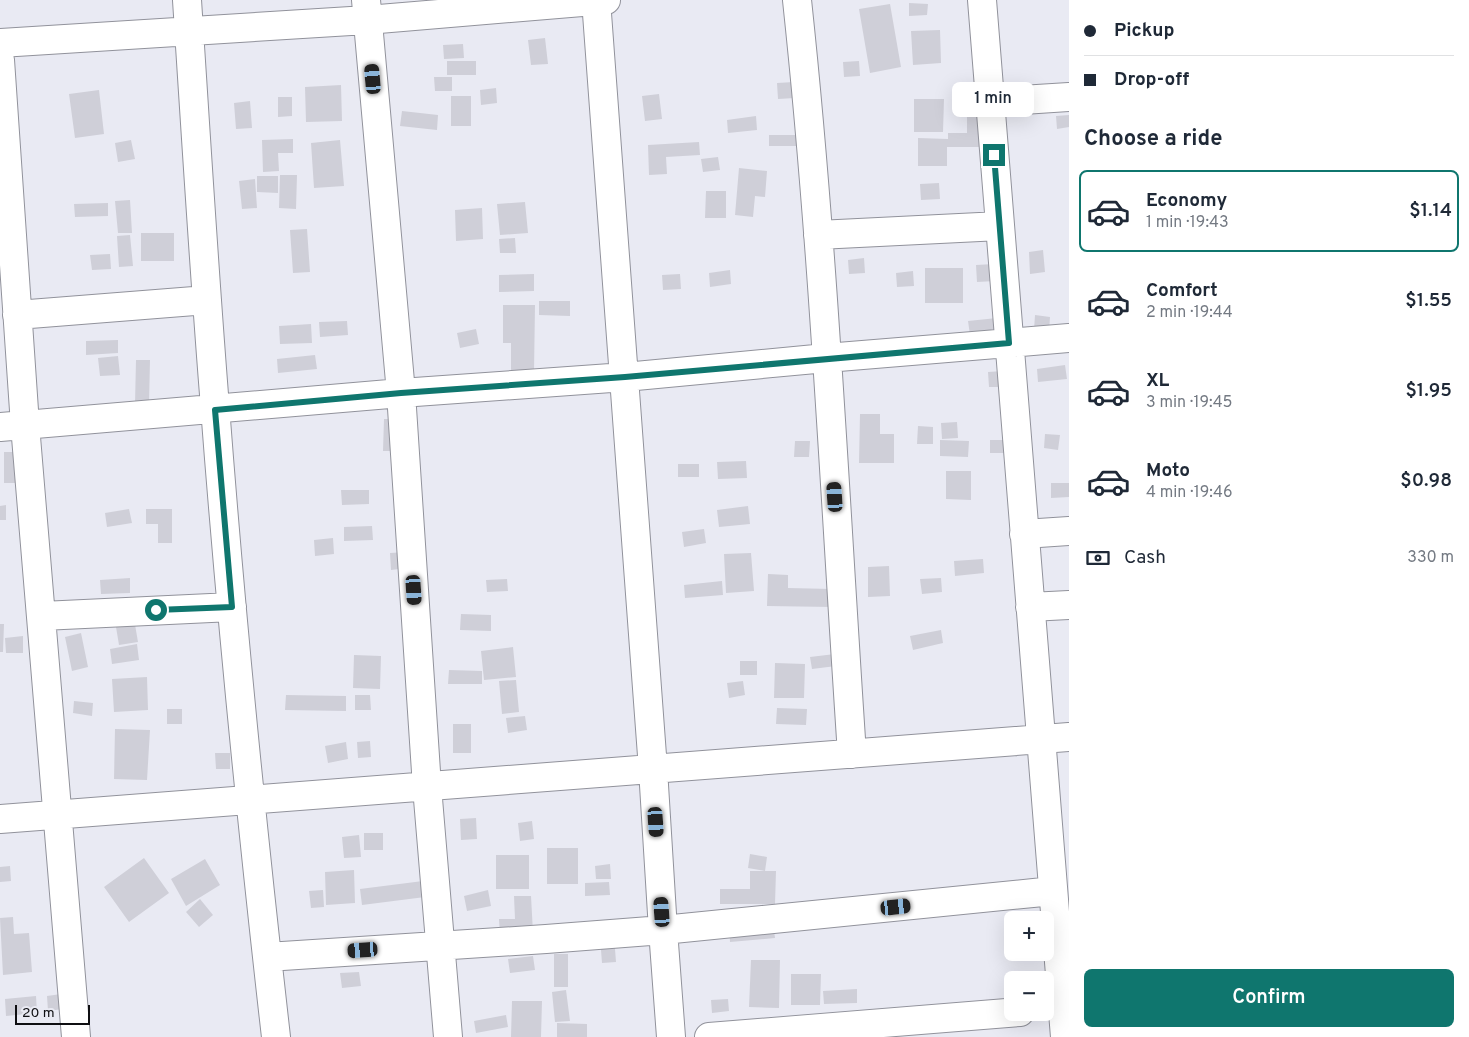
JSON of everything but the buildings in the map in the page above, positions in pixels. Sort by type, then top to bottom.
[{"type":"street","points":[[186,0],[215,410],[232,607],[249,801],[276,1037]]},
{"type":"street","points":[[0,43],[189,30],[367,10],[600,0],[671,1037]]},
{"type":"street","points":[[797,0],[808,104],[818,235],[852,754]]},
{"type":"street","points":[[982,0],[1052,891],[1053,971]]},
{"type":"street","points":[[367,10],[401,393],[427,787],[448,1037]]},
{"type":"street","points":[[0,60],[6,241],[17,315],[13,426],[42,616],[56,815],[76,1037]]},
{"type":"street","points":[[990,102],[1069,96]]},
{"type":"street","points":[[818,235],[1000,226]]},
{"type":"street","points":[[17,315],[207,300]]},
{"type":"street","points":[[13,426],[401,393],[625,377],[1069,338]]},
{"type":"street","points":[[1024,534],[1069,531]]},
{"type":"street","points":[[1030,607],[1069,605]]},
{"type":"street","points":[[42,616],[232,607]]},
{"type":"street","points":[[0,819],[1069,737]]},
{"type":"street","points":[[267,957],[663,930],[1052,891]]},
{"type":"street","points":[[1054,1010],[1065,1037]]},
{"type":"street","points":[[709,1037],[1004,1013]]},
{"type":"route","points":[[156,610],[232,607],[215,410],[401,393],[625,377],[1009,343],[994,155]]}]
